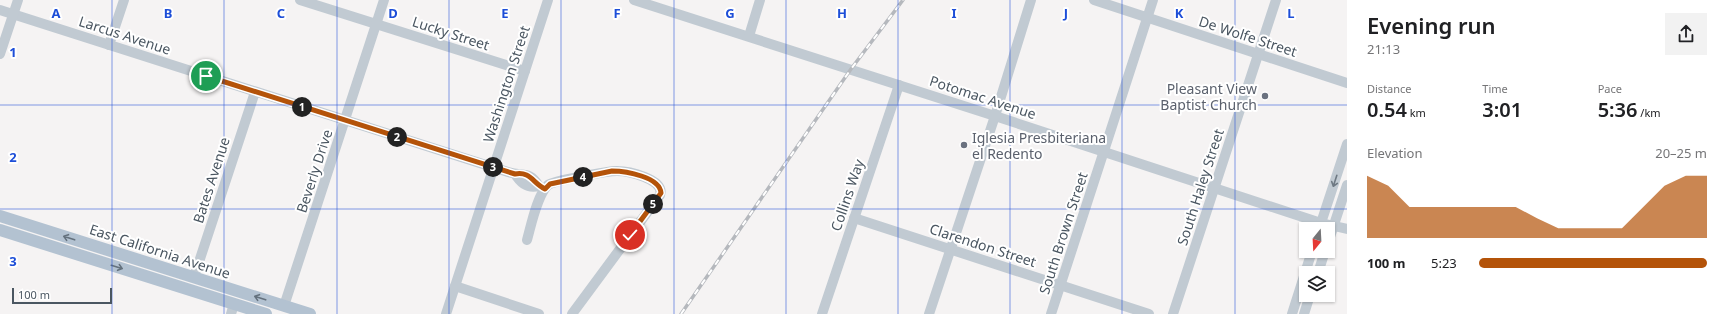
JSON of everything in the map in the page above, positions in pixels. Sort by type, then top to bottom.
[{"type":"main road","name":"East California Avenue","points":[[0,216],[310,314]]},
{"type":"main road","name":"East California Avenue","points":[[0,230],[134,272],[233,309],[266,314]]},
{"type":"main road","points":[[83,256],[87,252],[93,252],[142,261]]},
{"type":"main road","points":[[134,272],[148,270],[182,281],[190,281],[194,277]]},
{"type":"street","points":[[0,54],[18,0]]},
{"type":"street","points":[[109,45],[124,0]]},
{"type":"street","name":"Lucky Street","points":[[300,0],[525,71]]},
{"type":"street","name":"Beverly Drive","points":[[284,306],[384,0]]},
{"type":"street","name":"Washington Street","points":[[446,314],[548,0]]},
{"type":"street","name":"Potomac Avenue","points":[[634,0],[658,4],[748,36],[1214,187],[1309,222]]},
{"type":"street","points":[[748,36],[760,0]]},
{"type":"street","points":[[928,314],[995,116],[1031,0]]},
{"type":"street","name":"De Wolfe Street","points":[[1094,0],[1347,83]]},
{"type":"street","name":"South Brown Street","points":[[1051,314],[1153,0]]},
{"type":"street","name":"South Haley Street","points":[[1173,314],[1276,0]]},
{"type":"street","name":"Larcus Avenue","points":[[0,10],[494,167],[515,174],[521,183],[526,186],[542,187]]},
{"type":"street","name":"Collins Way","points":[[822,314],[899,85]]},
{"type":"street","name":"Bates Avenue","points":[[194,277],[255,92]]},
{"type":"street","points":[[1321,222],[1347,144]]},
{"type":"street","points":[[527,240],[542,187],[550,184],[619,171],[652,180],[657,183],[661,191],[660,195],[572,314]]},
{"type":"street","points":[[1335,223],[1347,185]]},
{"type":"street","name":"Clarendon Street","points":[[854,218],[1149,314]]},
{"type":"street","name":"Potomac Avenue","points":[[1335,226],[1347,229]]},
{"type":"street","points":[[1308,302],[1305,314],[1292,312],[1310,258]]},
{"type":"street","points":[[455,286],[539,314]]},
{"type":"railway","points":[[681,314],[851,69],[903,0]]},
{"type":"place","name":"Pleasant View Baptist Church","points":[[1265,96]]},
{"type":"place","name":"Iglesia Presbiteriana el Redento","points":[[964,145]]},
{"type":"route","points":[[206,76],[515,174],[520,173],[532,176],[539,186],[545,189],[550,184],[612,171],[619,171],[646,177],[657,183],[660,187],[661,193],[630,235]]}]
